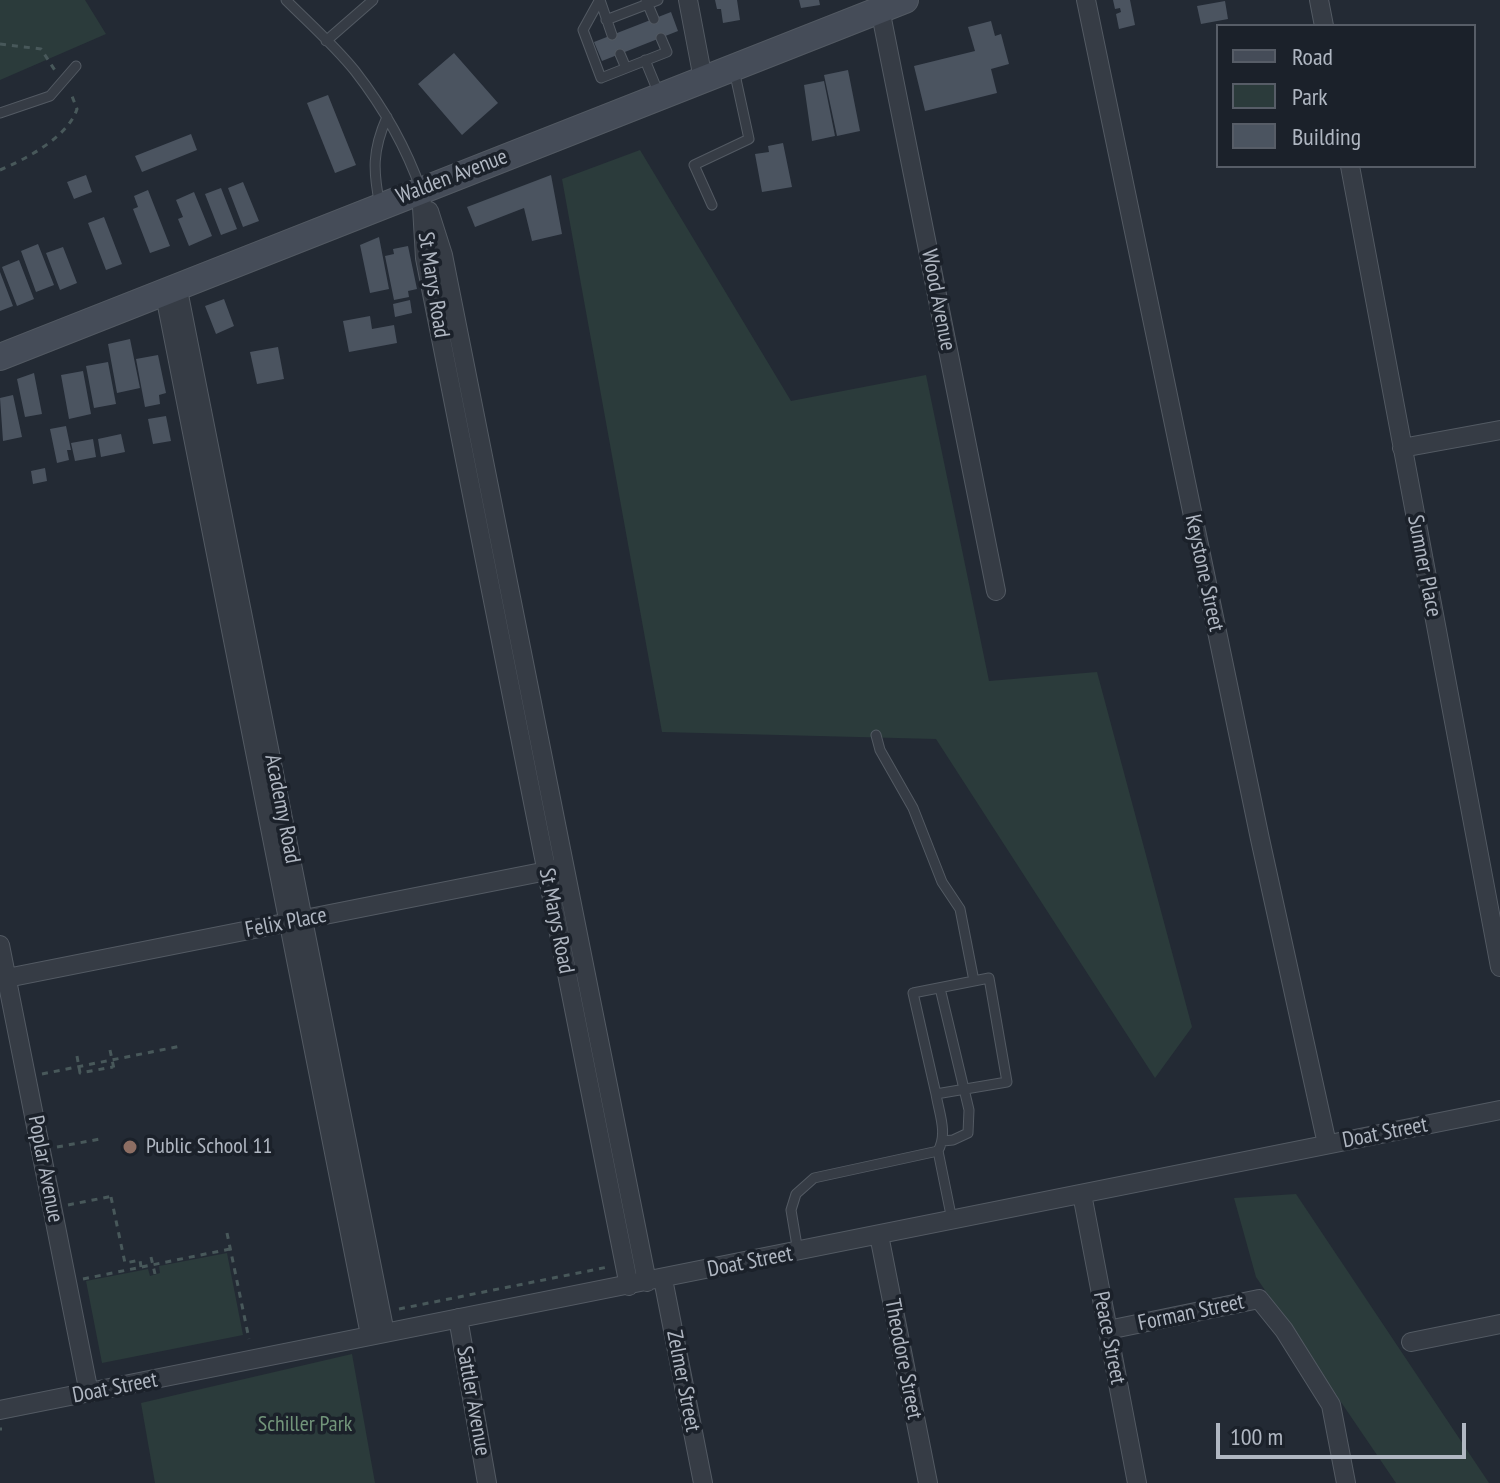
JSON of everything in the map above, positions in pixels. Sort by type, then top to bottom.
[{"type":"main road","name":"Walden Avenue","points":[[0,357],[892,4]]},
{"type":"street","points":[[688,0],[703,79]]},
{"type":"street","name":"Keystone Street","points":[[1086,0],[1244,762],[1327,1144]]},
{"type":"street","points":[[1319,0],[1324,24]]},
{"type":"street","name":"Wood Avenue","points":[[892,4],[996,591]]},
{"type":"street","name":"Sumner Place","points":[[1350,168],[1500,967]]},
{"type":"street","name":"St Marys Road","points":[[421,190],[425,258],[468,430],[589,1040],[646,1282]]},
{"type":"street","name":"Academy Road","points":[[171,288],[186,321],[219,531]]},
{"type":"street","name":"Academy Road","points":[[171,288],[377,1334]]},
{"type":"street","points":[[1402,448],[1500,430]]},
{"type":"street","name":"Felix Place","points":[[7,978],[556,870]]},
{"type":"street","name":"Poplar Avenue","points":[[0,945],[89,1393]]},
{"type":"street","name":"Doat Street","points":[[1,1423],[89,1393],[1500,1110]]},
{"type":"street","name":"Peace Street","points":[[1082,1194],[1137,1483]]},
{"type":"street","name":"Theodore Street","points":[[879,1235],[928,1483]]},
{"type":"street","name":"Zelmer Street","points":[[646,1282],[703,1483]]},
{"type":"street","name":"Forman Street","points":[[1108,1330],[1259,1299],[1284,1330],[1331,1405],[1346,1483]]},
{"type":"street","name":"Sattler Avenue","points":[[458,1318],[487,1483]]},
{"type":"street","points":[[1411,1342],[1500,1324]]},
{"type":"lane","points":[[286,0],[354,70],[387,117],[413,167],[421,190]]},
{"type":"lane","points":[[326,41],[373,0]]},
{"type":"lane","points":[[600,0],[612,35]]},
{"type":"lane","points":[[600,0],[583,30],[601,78],[667,52],[661,38]]},
{"type":"lane","points":[[624,0],[628,11]]},
{"type":"lane","points":[[606,20],[658,0]]},
{"type":"lane","points":[[647,2],[654,19]]},
{"type":"lane","points":[[620,54],[626,68]]},
{"type":"lane","points":[[645,60],[660,95]]},
{"type":"lane","points":[[0,113],[50,96],[76,66]]},
{"type":"lane","points":[[712,205],[694,165],[749,139],[733,67]]},
{"type":"lane","points":[[380,206],[374,176],[377,140],[387,117]]},
{"type":"lane","points":[[876,735],[880,750],[913,808],[942,882],[960,909],[974,981]]},
{"type":"lane","points":[[936,1094],[1007,1082],[989,978],[913,993],[936,1094],[943,1141],[938,1151],[952,1220]]},
{"type":"lane","points":[[940,988],[969,1110],[968,1133],[943,1141]]},
{"type":"lane","points":[[798,1252],[791,1210],[796,1194],[814,1178],[938,1151]]},
{"type":"path","points":[[0,44],[41,49],[63,81],[77,109],[74,120],[28,157],[0,170]]},
{"type":"path","points":[[37,1075],[181,1046]]},
{"type":"path","points":[[77,1056],[80,1073],[114,1068],[110,1050]]},
{"type":"path","points":[[51,1148],[100,1139]]},
{"type":"path","points":[[63,1206],[112,1196],[125,1263],[140,1260],[141,1267]]},
{"type":"path","points":[[227,1233],[249,1339]]},
{"type":"path","points":[[77,1280],[230,1249]]},
{"type":"path","points":[[151,1257],[155,1274]]},
{"type":"path","points":[[396,1309],[611,1267]]},
{"type":"green space","points":[[0,0],[85,0],[106,34],[0,80]]},
{"type":"green space","points":[[640,150],[791,401],[926,375],[989,681],[1097,672],[1192,1027],[1155,1078],[936,739],[662,732],[562,179]]},
{"type":"green space","points":[[1296,1194],[1489,1483],[1396,1483],[1256,1277],[1234,1198]]},
{"type":"green space","points":[[227,1253],[243,1335],[102,1363],[86,1281],[148,1269],[150,1276],[160,1273],[159,1266]]},
{"type":"green space","name":"Schiller Park","points":[[352,1354],[375,1483],[155,1483],[141,1403]]},
{"type":"building","points":[[715,0],[737,0],[740,20],[723,23],[721,9],[717,9]]},
{"type":"building","points":[[799,0],[819,0],[820,5],[801,8]]},
{"type":"building","points":[[1113,0],[1130,0],[1135,25],[1119,29],[1116,14],[1121,12],[1120,8],[1115,9]]},
{"type":"building","points":[[1225,1],[1228,19],[1201,24],[1197,6]]},
{"type":"building","points":[[671,12],[678,31],[602,61],[594,42]]},
{"type":"building","points":[[991,21],[995,36],[1001,34],[1009,64],[991,69],[997,93],[925,111],[914,66],[975,51],[968,27]]},
{"type":"building","points":[[454,53],[498,103],[462,135],[418,84]]},
{"type":"building","points":[[848,70],[860,131],[837,136],[824,75]]},
{"type":"building","points":[[824,81],[835,136],[812,141],[804,85]]},
{"type":"building","points":[[328,95],[356,165],[335,173],[307,103]]},
{"type":"building","points":[[191,134],[197,150],[142,172],[135,156]]},
{"type":"building","points":[[783,143],[792,187],[762,192],[755,154],[769,152],[768,146]]},
{"type":"building","points":[[86,175],[92,192],[74,199],[67,182]]},
{"type":"building","points":[[551,175],[562,234],[532,241],[524,208],[475,227],[467,207]]},
{"type":"building","points":[[243,182],[259,221],[243,227],[228,188]]},
{"type":"building","points":[[221,188],[237,229],[221,235],[205,194]]},
{"type":"building","points":[[148,190],[170,246],[150,253],[133,209],[138,207],[134,196]]},
{"type":"building","points":[[194,192],[212,236],[189,246],[178,219],[183,217],[176,200]]},
{"type":"building","points":[[104,217],[122,264],[106,270],[88,223]]},
{"type":"building","points":[[379,237],[389,289],[370,293],[360,245]]},
{"type":"building","points":[[38,244],[54,285],[36,292],[21,251]]},
{"type":"building","points":[[408,246],[417,289],[408,291],[409,297],[394,300],[385,256],[394,254],[393,249]]},
{"type":"building","points":[[63,247],[77,283],[60,290],[46,253]]},
{"type":"building","points":[[19,260],[34,299],[17,306],[2,267]]},
{"type":"building","points":[[0,272],[13,306],[0,311]]},
{"type":"building","points":[[224,299],[234,326],[216,334],[205,306]]},
{"type":"building","points":[[410,300],[412,313],[395,317],[393,304]]},
{"type":"building","points":[[370,316],[372,329],[394,325],[397,343],[349,352],[343,321]]},
{"type":"building","points":[[130,339],[140,388],[117,393],[108,344]]},
{"type":"building","points":[[278,347],[284,379],[257,384],[250,352]]},
{"type":"building","points":[[158,355],[166,393],[159,395],[160,404],[145,407],[136,359]]},
{"type":"building","points":[[108,362],[116,404],[94,408],[86,366]]},
{"type":"building","points":[[83,371],[91,414],[69,419],[61,375]]},
{"type":"building","points":[[34,373],[42,414],[25,417],[17,379]]},
{"type":"building","points":[[13,395],[22,437],[3,441],[0,398]]},
{"type":"building","points":[[166,416],[171,441],[153,444],[148,419]]},
{"type":"building","points":[[66,426],[71,450],[67,450],[69,460],[57,463],[50,429]]},
{"type":"building","points":[[121,434],[125,452],[101,457],[98,439]]},
{"type":"building","points":[[93,439],[96,457],[75,461],[71,443]]},
{"type":"building","points":[[45,468],[47,481],[33,484],[31,471]]},
{"type":"place","name":"Public School 11","points":[[130,1147]]}]
